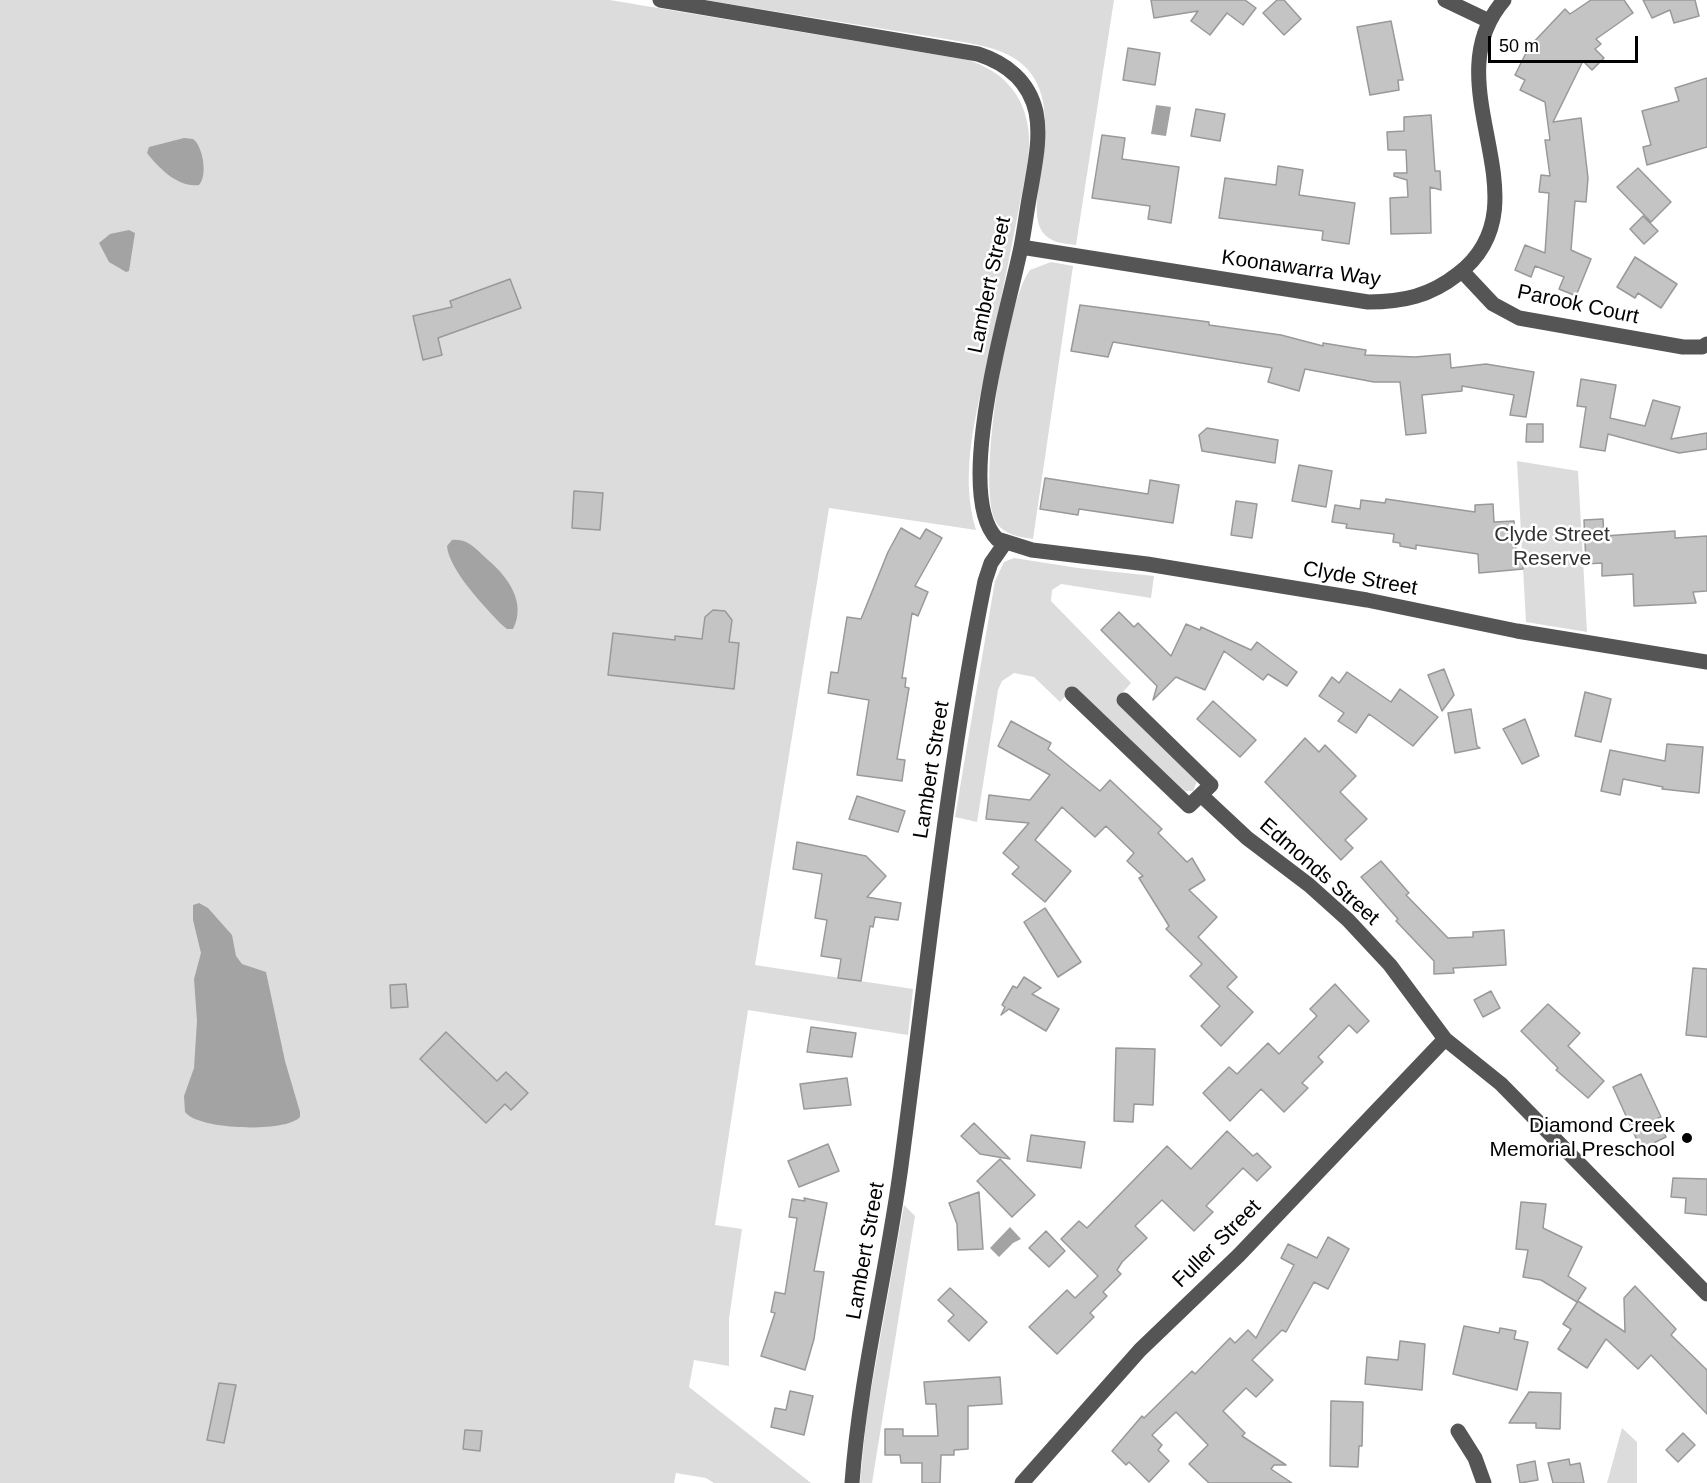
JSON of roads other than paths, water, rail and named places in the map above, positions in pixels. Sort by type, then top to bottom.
[{"type":"street","name":"Lambert Street","points":[[660,0],[978,54],[1006,66],[1023,82],[1036,111],[1037,144],[1021,248],[990,391],[981,462],[984,517],[992,533],[1005,543],[991,563],[985,581],[940,850],[903,1153],[888,1256],[861,1399],[852,1483]]},
{"type":"street","points":[[1445,0],[1489,21]]},
{"type":"street","name":"Koonawarra Way","points":[[1021,248],[1368,302],[1408,300],[1428,294],[1462,271],[1485,237],[1495,199],[1493,163],[1477,85],[1478,56],[1489,21],[1504,0]]},
{"type":"street","name":"Parook Court","points":[[1462,271],[1493,304],[1519,318],[1705,350]]},
{"type":"street","name":"Clyde Street","points":[[1005,543],[1032,550],[1165,567],[1367,600],[1517,631],[1707,662]]},
{"type":"street","name":"Edmonds Street","points":[[1072,694],[1200,795],[1233,826],[1309,885],[1348,920],[1390,965],[1445,1039],[1501,1084],[1707,1294]]},
{"type":"street","name":"Edmonds Street","points":[[1124,699],[1200,795]]},
{"type":"street","name":"Fuller Street","points":[[1022,1483],[1140,1350],[1239,1255],[1445,1039]]},
{"type":"street","points":[[1458,1431],[1475,1458],[1484,1483]]},
{"type":"place","name":"Diamond Creek Memorial Preschool","points":[[1687,1138]]},
{"type":"park label","name":"Clyde Street Reserve","points":[[1552,547]]}]
